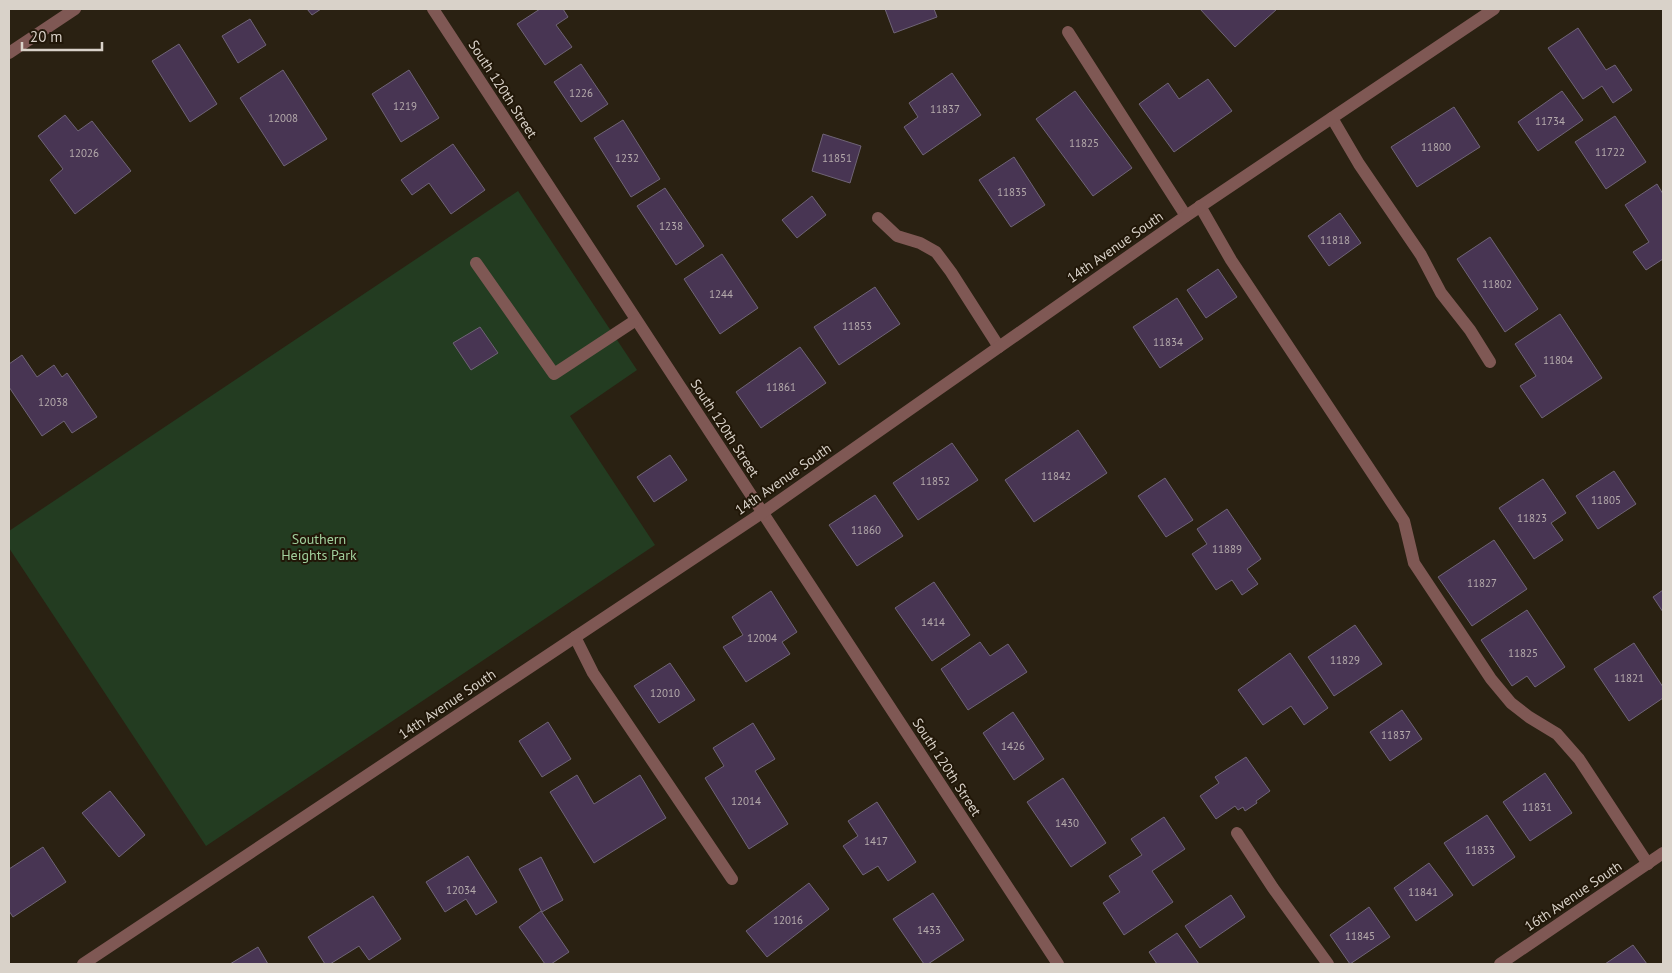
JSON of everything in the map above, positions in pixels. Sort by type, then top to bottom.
[{"type":"street","points":[[9,53],[75,9]]},
{"type":"street","name":"South 120th Street","points":[[433,9],[1058,964]]},
{"type":"street","name":"14th Avenue South","points":[[83,964],[762,513],[1200,206],[1494,9]]},
{"type":"street","points":[[1068,32],[1186,216]]},
{"type":"street","points":[[1332,118],[1359,164],[1421,255],[1441,293],[1470,330],[1490,362]]},
{"type":"street","points":[[1200,206],[1231,260],[1404,521],[1414,563],[1491,679],[1511,703],[1563,740],[1579,759],[1648,864]]},
{"type":"street","points":[[878,218],[897,236],[920,243],[936,252],[951,272],[998,347]]},
{"type":"street","points":[[476,263],[554,374],[636,320]]},
{"type":"street","points":[[575,637],[594,673],[732,879]]},
{"type":"street","points":[[1237,833],[1328,964]]},
{"type":"street","name":"16th Avenue South","points":[[1500,964],[1663,853]]},
{"type":"green space","name":"Southern Heights Park","points":[[518,191],[637,370],[570,416],[655,545],[206,846],[9,548],[9,531]]},
{"type":"building","points":[[307,9],[321,9],[312,15]]},
{"type":"building","points":[[540,9],[563,9],[568,17],[556,25],[572,47],[545,65],[517,24]]},
{"type":"building","points":[[885,9],[934,9],[937,17],[894,33]]},
{"type":"building","points":[[1200,9],[1277,9],[1235,47]]},
{"type":"building","points":[[250,19],[266,45],[238,63],[222,36]]},
{"type":"building","points":[[1578,28],[1606,70],[1615,65],[1632,90],[1613,103],[1602,86],[1583,99],[1548,48]]},
{"type":"building","points":[[179,44],[217,104],[190,122],[152,61]]},
{"type":"building","points":[[581,64],[608,104],[581,122],[554,82]]},
{"type":"building","points":[[283,70],[327,139],[284,166],[240,98]]},
{"type":"building","points":[[409,70],[439,118],[401,142],[372,94]]},
{"type":"building","points":[[952,73],[981,115],[923,155],[904,127],[918,117],[909,103]]},
{"type":"building","points":[[1208,79],[1232,111],[1174,152],[1139,104],[1168,83],[1179,99]]},
{"type":"building","points":[[1075,91],[1132,168],[1093,196],[1036,119]]},
{"type":"building","points":[[1562,91],[1583,120],[1538,151],[1518,122]]},
{"type":"building","points":[[1454,107],[1480,147],[1417,187],[1391,147]]},
{"type":"building","points":[[65,115],[78,131],[92,121],[131,171],[75,214],[50,180],[63,169],[38,136]]},
{"type":"building","points":[[1615,116],[1646,162],[1606,189],[1575,142]]},
{"type":"building","points":[[623,120],[660,179],[631,197],[594,138]]},
{"type":"building","points":[[823,134],[861,146],[850,183],[812,171]]},
{"type":"building","points":[[453,144],[485,190],[451,214],[429,183],[412,195],[401,180]]},
{"type":"building","points":[[1014,157],[1045,205],[1011,227],[979,180]]},
{"type":"building","points":[[1657,184],[1663,194],[1663,259],[1646,270],[1633,252],[1649,242],[1625,205]]},
{"type":"building","points":[[665,188],[704,246],[676,265],[637,206]]},
{"type":"building","points":[[812,196],[826,215],[797,238],[782,220]]},
{"type":"building","points":[[1340,213],[1361,243],[1329,266],[1308,236]]},
{"type":"building","points":[[1490,237],[1538,309],[1505,332],[1457,259]]},
{"type":"building","points":[[722,254],[758,308],[720,334],[684,279]]},
{"type":"building","points":[[1218,269],[1237,297],[1206,318],[1187,290]]},
{"type":"building","points":[[875,287],[900,324],[839,365],[814,327]]},
{"type":"building","points":[[1177,298],[1203,339],[1160,368],[1133,327]]},
{"type":"building","points":[[1560,314],[1602,378],[1542,418],[1520,386],[1536,376],[1515,344]]},
{"type":"building","points":[[480,327],[498,353],[471,370],[453,343]]},
{"type":"building","points":[[800,347],[826,383],[761,428],[736,392]]},
{"type":"building","points":[[22,355],[37,377],[54,365],[62,377],[67,373],[97,417],[72,433],[64,421],[42,436],[9,387],[9,364]]},
{"type":"building","points":[[1078,430],[1107,473],[1034,522],[1005,480]]},
{"type":"building","points":[[952,443],[978,480],[918,520],[893,483]]},
{"type":"building","points":[[670,455],[687,480],[654,502],[637,477]]},
{"type":"building","points":[[1614,471],[1636,504],[1598,529],[1576,496]]},
{"type":"building","points":[[1165,478],[1193,520],[1166,537],[1138,496]]},
{"type":"building","points":[[1543,479],[1566,513],[1551,523],[1563,540],[1534,559],[1499,508]]},
{"type":"building","points":[[875,495],[903,536],[857,566],[829,525]]},
{"type":"building","points":[[1227,509],[1261,559],[1247,569],[1258,584],[1242,595],[1232,580],[1216,590],[1192,554],[1207,544],[1197,529]]},
{"type":"building","points":[[1494,540],[1527,589],[1472,626],[1438,577]]},
{"type":"building","points":[[934,582],[970,635],[932,661],[895,608]]},
{"type":"building","points":[[1663,590],[1663,612],[1653,597]]},
{"type":"building","points":[[771,591],[797,632],[782,642],[790,654],[746,682],[723,647],[743,635],[732,617]]},
{"type":"building","points":[[1527,610],[1565,667],[1535,687],[1527,676],[1512,686],[1481,640]]},
{"type":"building","points":[[1355,625],[1382,664],[1334,696],[1308,657]]},
{"type":"building","points":[[980,642],[990,656],[1008,644],[1027,672],[968,710],[941,669]]},
{"type":"building","points":[[1634,643],[1663,687],[1663,698],[1629,721],[1594,669]]},
{"type":"building","points":[[1290,653],[1328,708],[1304,725],[1291,706],[1263,725],[1238,690]]},
{"type":"building","points":[[670,663],[695,700],[659,723],[634,686]]},
{"type":"building","points":[[1402,710],[1422,739],[1390,761],[1370,732]]},
{"type":"building","points":[[1013,712],[1044,759],[1014,780],[983,733]]},
{"type":"building","points":[[548,722],[571,759],[542,777],[519,741]]},
{"type":"building","points":[[753,723],[775,759],[755,771],[788,824],[749,849],[705,778],[724,766],[713,748]]},
{"type":"building","points":[[1246,757],[1270,791],[1245,811],[1243,807],[1238,810],[1235,806],[1216,819],[1200,796],[1219,783],[1215,777]]},
{"type":"building","points":[[1545,773],[1572,813],[1530,841],[1503,802]]},
{"type":"building","points":[[577,775],[594,804],[640,775],[666,818],[594,863],[550,792]]},
{"type":"building","points":[[1063,778],[1106,843],[1071,867],[1027,802]]},
{"type":"building","points":[[110,791],[145,835],[119,857],[82,813]]},
{"type":"building","points":[[877,802],[916,862],[888,881],[878,866],[863,875],[843,846],[858,836],[848,821]]},
{"type":"building","points":[[1487,815],[1515,857],[1473,886],[1444,843]]},
{"type":"building","points":[[1164,817],[1185,849],[1152,871],[1173,902],[1124,935],[1103,903],[1120,892],[1109,876],[1142,855],[1131,839]]},
{"type":"building","points":[[43,847],[66,882],[13,917],[9,911],[9,869]]},
{"type":"building","points":[[468,856],[497,902],[476,915],[466,899],[445,912],[426,882]]},
{"type":"building","points":[[541,857],[563,900],[542,912],[519,869]]},
{"type":"building","points":[[1429,863],[1453,895],[1416,921],[1394,888]]},
{"type":"building","points":[[809,883],[829,909],[767,957],[746,931]]},
{"type":"building","points":[[933,893],[964,940],[928,964],[924,964],[893,919]]},
{"type":"building","points":[[1231,895],[1245,917],[1200,948],[1185,926]]},
{"type":"building","points":[[373,896],[401,939],[369,960],[359,946],[330,964],[325,964],[308,937]]},
{"type":"building","points":[[1369,907],[1390,937],[1350,964],[1330,935]]},
{"type":"building","points":[[541,911],[569,952],[551,964],[545,964],[519,927]]},
{"type":"building","points":[[1177,933],[1199,964],[1157,964],[1149,952]]},
{"type":"building","points":[[1633,945],[1647,964],[1605,964]]},
{"type":"building","points":[[258,947],[268,964],[230,964]]}]
